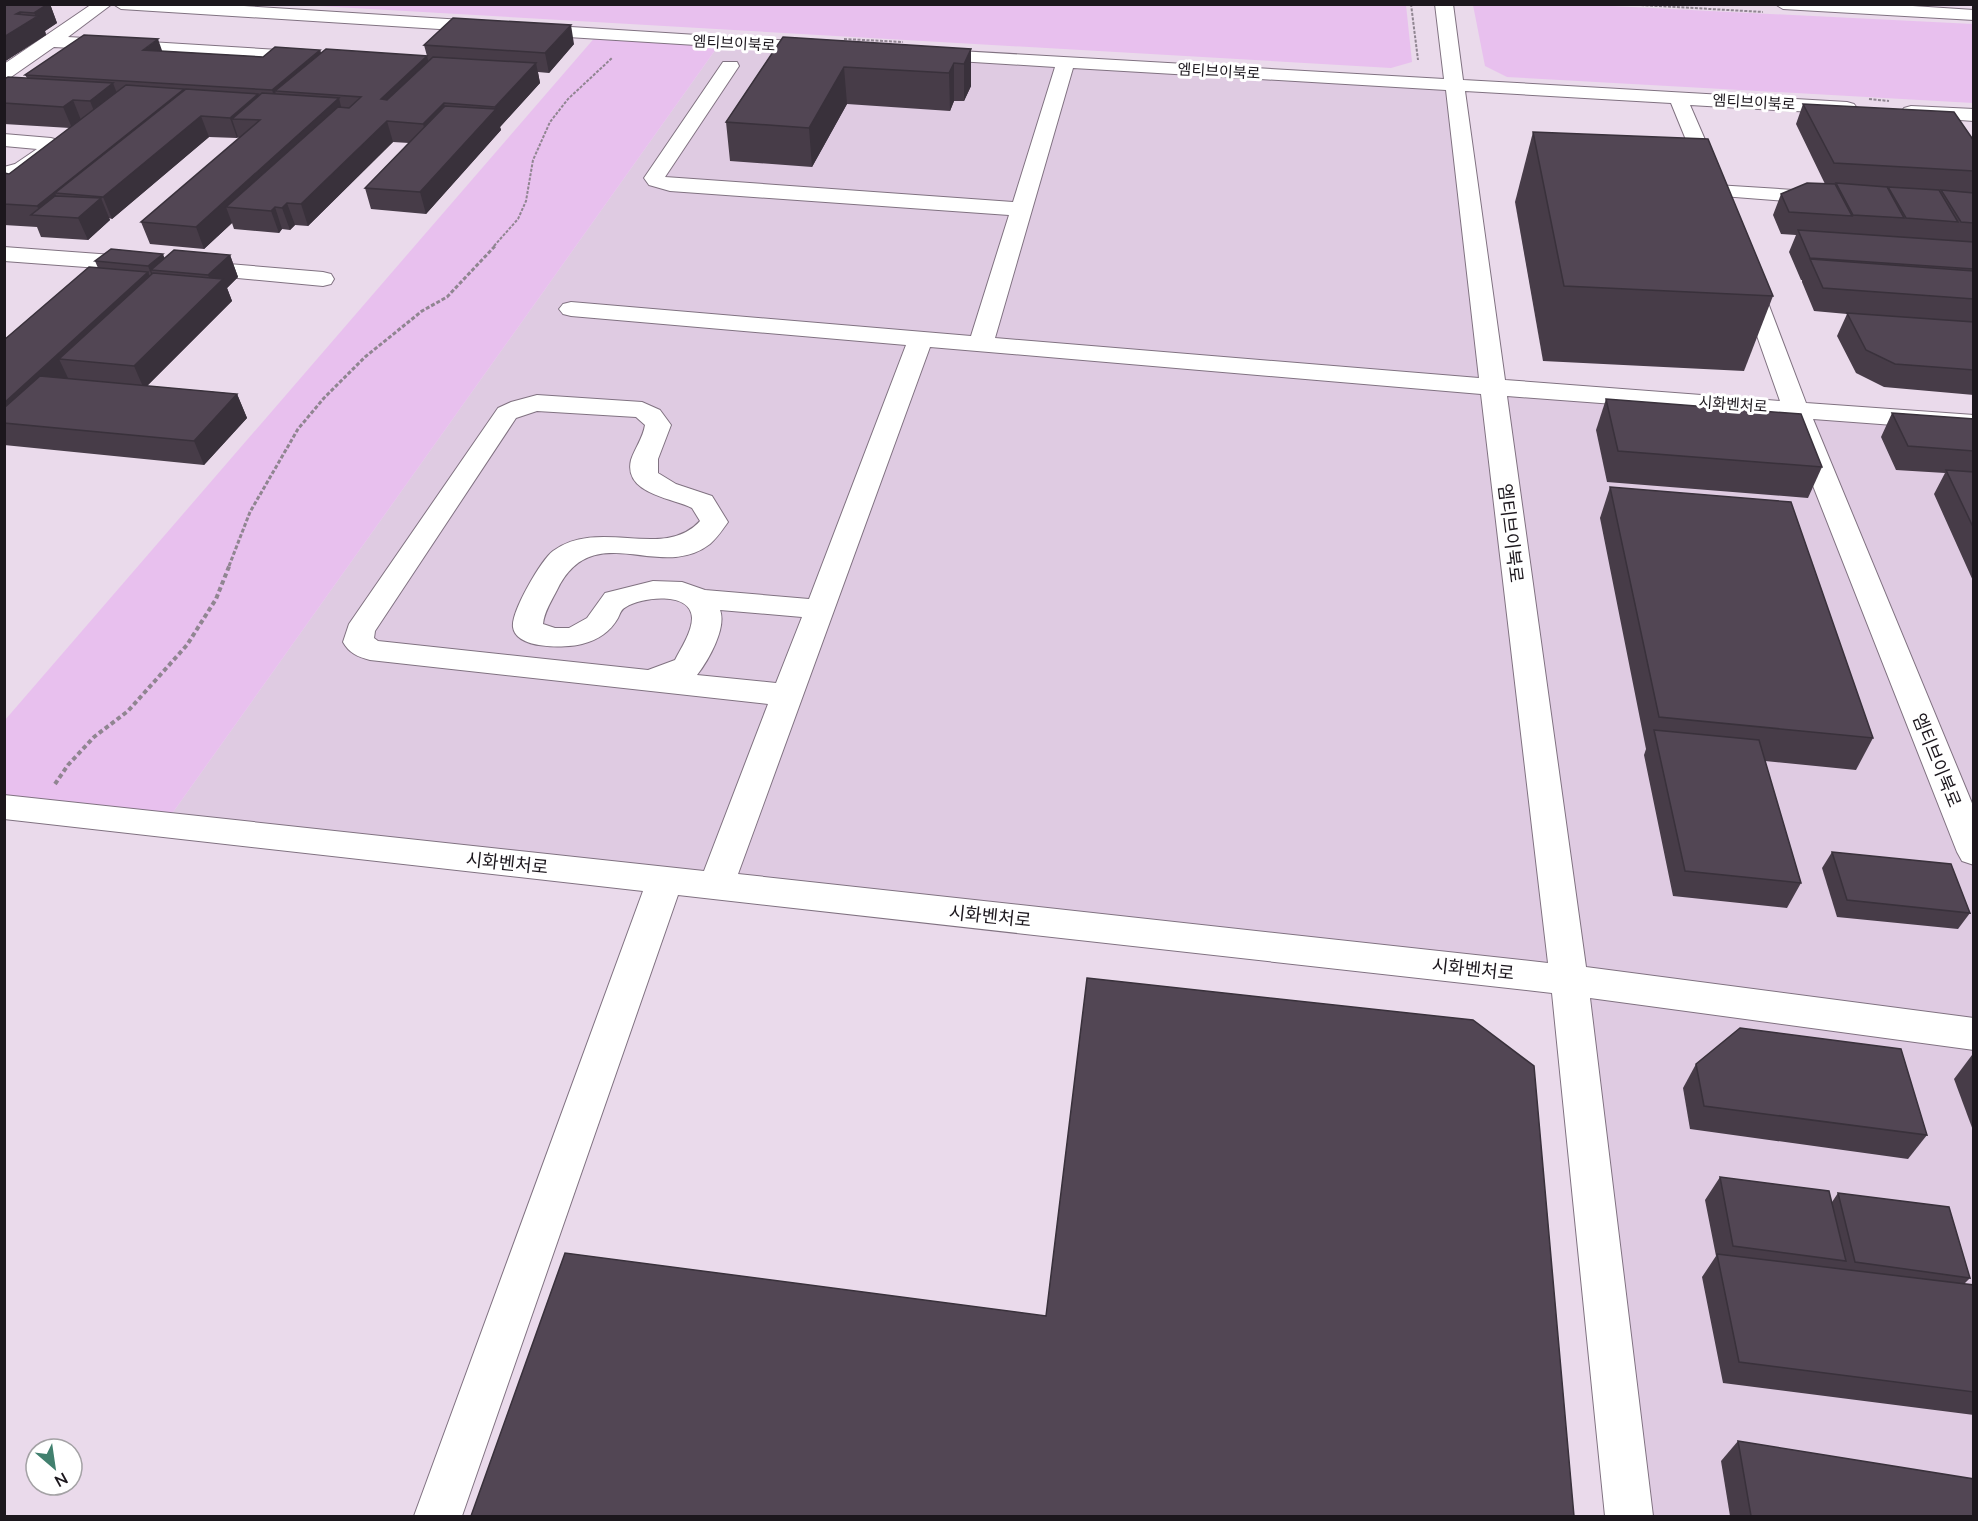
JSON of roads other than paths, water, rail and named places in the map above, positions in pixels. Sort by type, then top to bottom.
[{"type":"street","points":[[4,73],[104,4]]},
{"type":"street","name":"엠티브이북로","points":[[121,4],[646,38],[841,44]]},
{"type":"street","points":[[1444,4],[1455,85]]},
{"type":"street","points":[[1783,4],[1974,15]]},
{"type":"street","points":[[52,41],[334,59]]},
{"type":"street","name":"엠티브이북로","points":[[911,48],[1066,62],[1867,109]]},
{"type":"street","points":[[981,343],[1066,62]]},
{"type":"street","points":[[730,66],[654,178],[656,181],[681,186],[1022,209]]},
{"type":"street","name":"엠티브이북로","points":[[1455,85],[1569,980],[1629,1516]]},
{"type":"street","points":[[1678,98],[1720,202],[1845,200]]},
{"type":"street","points":[[1891,110],[1974,115]]},
{"type":"street","points":[[4,141],[51,144],[52,147],[22,169],[4,173]]},
{"type":"street","points":[[4,254],[323,279]]},
{"type":"street","name":"엠티브이북로","points":[[1740,256],[1796,409],[1974,852]]},
{"type":"street","name":"시화벤처로","points":[[571,309],[1492,387],[1974,423]]},
{"type":"street","points":[[716,886],[921,338]]},
{"type":"street","points":[[651,680],[687,667],[708,619],[705,607],[686,593],[664,589],[642,590],[612,601],[601,622],[588,631],[571,638],[538,635],[528,628],[529,617],[555,569],[563,558],[576,550],[610,543],[661,548],[680,547],[696,541],[708,532],[714,522],[702,502],[654,485],[645,474],[643,465],[657,436],[658,425],[642,410],[537,404],[519,407],[507,413],[360,631],[358,642],[370,650],[651,680],[787,694]]},
{"type":"street","points":[[696,599],[820,609]]},
{"type":"street","name":"시화벤처로","points":[[20,809],[1569,980],[1974,1034]]},
{"type":"street","points":[[438,1516],[665,880]]}]
